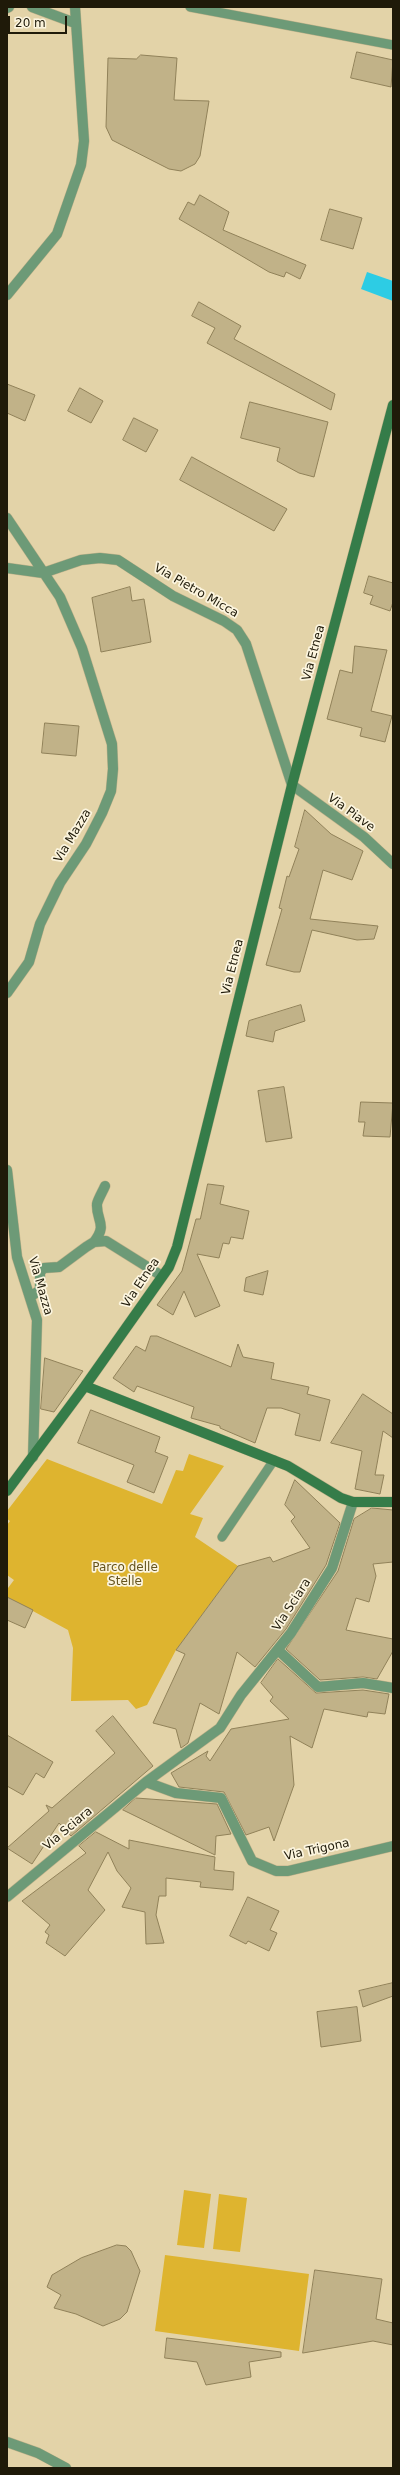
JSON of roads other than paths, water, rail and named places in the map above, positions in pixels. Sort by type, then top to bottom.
[{"type":"main road","name":"Via Etnea","points":[[7,1491],[85,1386],[162,1276],[177,1248],[292,785],[393,405]]},
{"type":"main road","points":[[85,1386],[288,1466],[341,1498],[353,1502],[393,1502]]},
{"type":"street","points":[[32,7],[75,23]]},
{"type":"street","points":[[7,295],[57,234],[81,165],[84,141],[75,7]]},
{"type":"street","name":"Via Mazza","points":[[7,518],[60,596],[82,648],[112,744],[113,769],[110,792],[102,813],[86,844],[60,883],[40,924],[29,962],[7,993]]},
{"type":"street","name":"Via Pietro Micca","points":[[7,568],[43,573],[81,560],[100,558],[118,560],[173,596],[224,621],[237,630],[246,644],[292,785]]},
{"type":"street","name":"Via Piave","points":[[292,785],[364,837],[393,864]]},
{"type":"street","name":"Via Mazza","points":[[7,1170],[17,1257],[37,1320],[33,1457]]},
{"type":"street","points":[[30,1297],[40,1290],[40,1272],[44,1268],[59,1266],[94,1242],[101,1234],[102,1222],[97,1203],[105,1186]]},
{"type":"street","points":[[94,1242],[106,1241],[162,1276]]},
{"type":"street","name":"Via Sciara","points":[[7,1896],[146,1782],[220,1728],[241,1695],[291,1633],[332,1568],[353,1502]]},
{"type":"street","points":[[278,1650],[318,1687],[363,1683],[393,1688]]},
{"type":"street","name":"Via Trigona","points":[[146,1782],[176,1793],[221,1798],[252,1861],[276,1871],[288,1871],[393,1846]]},
{"type":"street","points":[[7,2442],[38,2453],[66,2468]]},
{"type":"lane","points":[[190,7],[393,46]]},
{"type":"lane","points":[[222,1537],[274,1460]]},
{"type":"water","points":[[367,272],[393,281],[393,301],[361,289]]},
{"type":"park label","name":"Parco delle Stelle","points":[[125,1575]]}]
